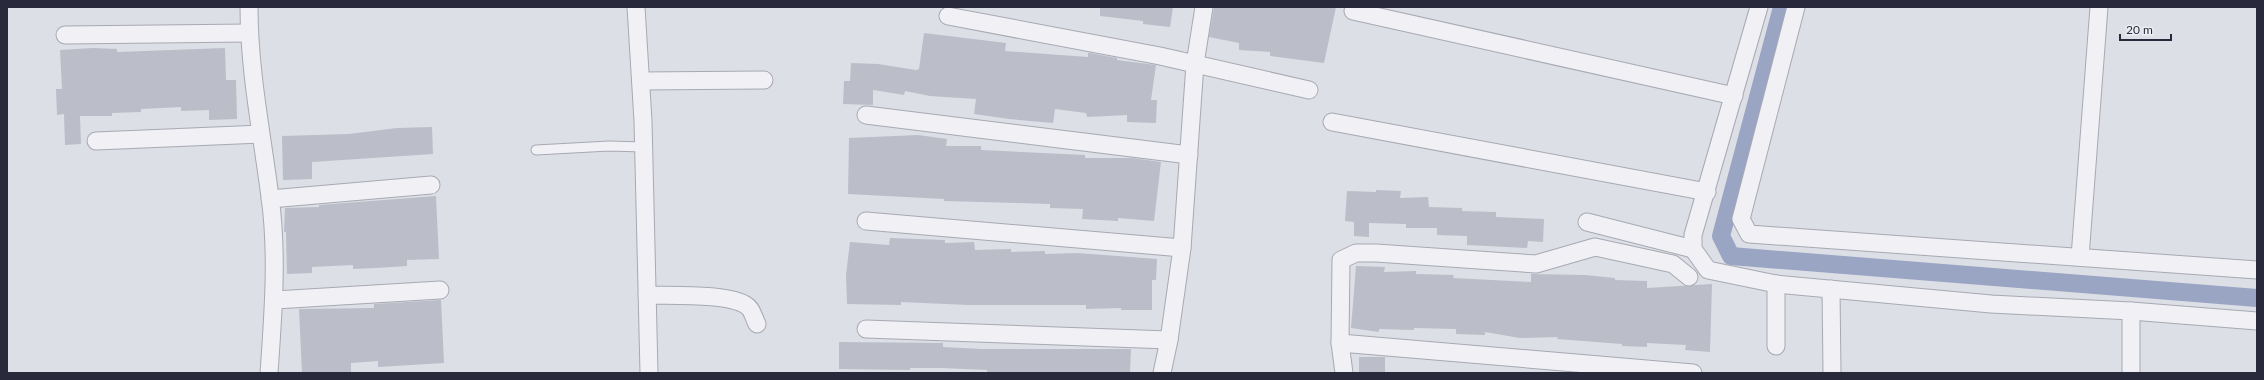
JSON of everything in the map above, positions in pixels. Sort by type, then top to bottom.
[{"type":"street","points":[[249,7],[249,33],[260,134],[270,198],[275,300],[269,373]]},
{"type":"street","points":[[636,7],[641,82],[649,373]]},
{"type":"street","points":[[1162,373],[1169,340],[1182,248],[1195,64],[1204,7]]},
{"type":"street","points":[[1759,7],[1707,192],[1693,235],[1693,249],[1708,270],[1776,284],[1991,304],[2131,311],[2257,320]]},
{"type":"street","points":[[1796,7],[1740,219],[1749,234],[2257,270]]},
{"type":"street","points":[[2080,257],[2099,7]]},
{"type":"street","points":[[1353,11],[1734,96]]},
{"type":"street","points":[[948,16],[1195,64],[1309,90]]},
{"type":"street","points":[[65,34],[249,33]]},
{"type":"street","points":[[641,82],[764,80]]},
{"type":"street","points":[[866,115],[1189,155]]},
{"type":"street","points":[[1332,122],[1707,192]]},
{"type":"street","points":[[96,141],[260,134]]},
{"type":"street","points":[[270,198],[431,185]]},
{"type":"street","points":[[866,221],[1182,248]]},
{"type":"street","points":[[1587,222],[1693,249]]},
{"type":"street","points":[[1344,373],[1340,343],[1341,260],[1356,253],[1430,256],[1536,264],[1595,247],[1673,264],[1689,277]]},
{"type":"street","points":[[1776,284],[1776,346]]},
{"type":"street","points":[[1831,289],[1832,373]]},
{"type":"street","points":[[275,300],[440,290]]},
{"type":"street","points":[[647,295],[719,298],[739,301],[748,307],[757,324]]},
{"type":"street","points":[[2131,311],[2131,373]]},
{"type":"street","points":[[866,329],[1169,340]]},
{"type":"street","points":[[1340,343],[1693,373]]},
{"type":"lane","points":[[536,150],[609,146],[643,147]]},
{"type":"building","points":[[1100,7],[1173,7],[1170,27],[1143,24],[1143,21],[1100,16]]},
{"type":"building","points":[[1214,7],[1336,7],[1324,63],[1270,56],[1270,52],[1239,50],[1239,43],[1209,37]]},
{"type":"building","points":[[924,33],[1006,43],[1005,51],[1088,57],[1088,53],[1090,53],[1117,58],[1117,60],[1156,65],[1151,100],[1157,100],[1156,123],[1127,122],[1127,115],[1087,117],[1086,113],[1055,109],[1053,123],[1009,119],[974,114],[976,99],[930,96],[905,91],[904,95],[873,90],[873,105],[843,104],[844,81],[850,81],[851,63],[878,64],[916,70],[919,69]]},
{"type":"building","points":[[93,48],[117,49],[117,52],[225,48],[226,80],[236,80],[237,119],[209,120],[209,110],[181,111],[181,107],[141,109],[141,112],[112,113],[112,116],[80,116],[81,144],[65,145],[64,114],[57,115],[56,89],[62,89],[60,50]]},
{"type":"building","points":[[432,127],[433,154],[312,162],[312,179],[283,180],[282,136],[349,134],[397,128]]},
{"type":"building","points":[[918,135],[947,139],[946,146],[981,146],[981,150],[1085,155],[1085,158],[1133,158],[1161,162],[1154,221],[1118,218],[1118,221],[1082,219],[1083,209],[1050,208],[1050,204],[944,201],[944,199],[848,194],[849,138]]},
{"type":"building","points":[[1376,190],[1401,191],[1400,198],[1428,197],[1429,207],[1462,208],[1462,211],[1496,212],[1496,217],[1544,219],[1543,242],[1528,241],[1527,248],[1467,245],[1467,236],[1437,235],[1437,228],[1406,228],[1406,224],[1369,223],[1369,237],[1354,236],[1354,222],[1345,221],[1347,191],[1376,192]]},
{"type":"building","points":[[436,196],[439,259],[407,260],[407,266],[376,268],[353,269],[353,265],[312,267],[312,273],[287,274],[286,232],[284,232],[285,208],[319,207],[319,205]]},
{"type":"building","points":[[890,238],[945,240],[945,243],[974,242],[975,250],[1011,249],[1011,252],[1045,251],[1045,254],[1077,253],[1157,259],[1156,280],[1152,280],[1152,310],[1121,310],[1121,308],[1086,309],[1086,305],[968,305],[901,302],[901,305],[847,304],[846,275],[850,242],[889,245]]},
{"type":"building","points":[[1356,266],[1385,267],[1384,272],[1416,271],[1416,274],[1454,275],[1453,278],[1531,282],[1531,274],[1585,275],[1615,278],[1615,280],[1647,281],[1647,288],[1712,284],[1710,352],[1685,350],[1686,345],[1647,343],[1647,347],[1622,346],[1622,344],[1557,339],[1558,337],[1520,338],[1485,332],[1485,335],[1456,334],[1456,329],[1379,329],[1379,332],[1351,328]]},
{"type":"building","points":[[441,300],[444,363],[378,367],[378,361],[351,363],[351,373],[302,373],[299,309],[374,308],[374,304]]},
{"type":"building","points":[[839,342],[943,343],[943,347],[982,349],[1131,349],[1130,373],[987,373],[987,370],[942,368],[910,368],[910,370],[839,369]]},
{"type":"building","points":[[1359,357],[1385,357],[1385,373],[1359,373]]},
{"type":"waterway","points":[[1782,7],[1721,236],[1731,256],[2257,298]]}]
